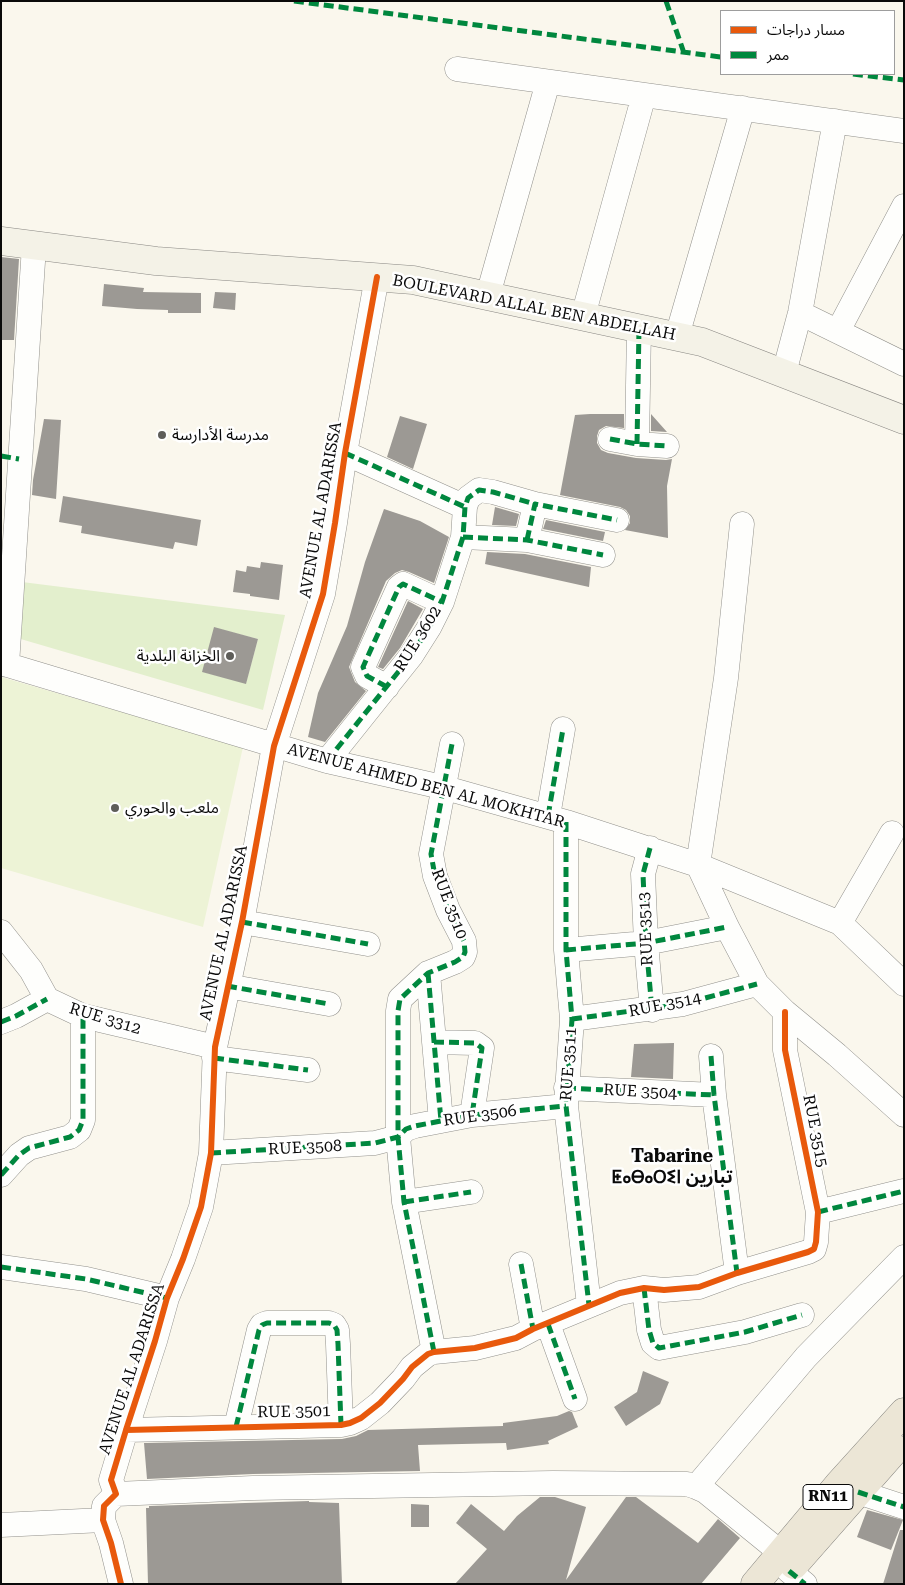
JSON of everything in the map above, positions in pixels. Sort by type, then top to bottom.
[{"type":"main road","name":"RN11","points":[[788,1573],[904,1412]]},
{"type":"main road","name":"RN11","points":[[755,1584],[788,1573],[904,1440]]},
{"type":"street","points":[[457,69],[904,131]]},
{"type":"street","points":[[488,295],[548,82]]},
{"type":"street","points":[[583,316],[644,95]]},
{"type":"street","points":[[677,336],[743,108]]},
{"type":"street","points":[[784,372],[800,313],[835,121]]},
{"type":"street","points":[[838,331],[904,206]]},
{"type":"street","name":"BOULEVARD ALLAL BEN ABDELLAH","points":[[1,241],[156,261],[414,280],[702,342],[784,372],[904,420]]},
{"type":"street","points":[[4,664],[10,457],[34,246]]},
{"type":"street","name":"AVENUE AL ADARISSA","points":[[116,1494],[111,1480],[167,1298],[201,1207],[211,1153],[214,1052],[242,922],[274,746],[323,594],[336,523],[344,453],[378,277]]},
{"type":"street","points":[[800,313],[904,364]]},
{"type":"street","points":[[637,444],[639,328]]},
{"type":"street","points":[[610,439],[637,444],[667,446]]},
{"type":"street","points":[[344,453],[466,503],[479,490],[535,504],[617,520]]},
{"type":"street","name":"RUE 3602","points":[[327,761],[411,656],[430,626],[442,602],[463,538],[466,503]]},
{"type":"street","points":[[526,540],[535,504]]},
{"type":"street","points":[[742,524],[726,678],[698,865],[727,927],[757,984],[785,1012],[837,1055],[904,1115]]},
{"type":"street","points":[[463,538],[526,540],[603,555]]},
{"type":"street","points":[[387,687],[367,676],[363,667],[399,587],[403,584],[442,602]]},
{"type":"street","name":"AVENUE AHMED BEN AL MOKHTAR","points":[[4,664],[327,761],[442,787],[557,819],[698,865],[840,923]]},
{"type":"street","name":"RUE 3511","points":[[563,729],[557,819],[572,1020],[566,1097],[590,1305]]},
{"type":"street","points":[[442,787],[452,744]]},
{"type":"street","name":"RUE 3510","points":[[434,1352],[404,1202],[398,1137],[399,1003],[402,996],[428,973],[456,962],[463,957],[465,952],[464,941],[448,910],[435,876],[431,854],[442,787]]},
{"type":"street","points":[[892,832],[840,923],[904,984]]},
{"type":"street","name":"RUE 3513","points":[[650,848],[643,874],[646,943],[652,1010]]},
{"type":"street","points":[[242,922],[368,944]]},
{"type":"street","points":[[566,950],[646,943],[727,927]]},
{"type":"street","name":"RUE 3312","points":[[1,932],[31,970],[47,999],[83,1016],[214,1052],[308,1070]]},
{"type":"street","points":[[428,973],[441,1121]]},
{"type":"street","name":"RUE 3514","points":[[572,1020],[652,1010],[683,1004],[757,984]]},
{"type":"street","points":[[228,986],[329,1004]]},
{"type":"street","points":[[1,1022],[47,999]]},
{"type":"street","name":"RUE 3515","points":[[737,1273],[808,1252],[814,1249],[816,1242],[818,1212],[785,1050],[785,1012]]},
{"type":"street","points":[[1,1174],[18,1155],[28,1148],[70,1137],[79,1130],[83,1120],[83,1016]]},
{"type":"street","points":[[434,1042],[476,1043],[482,1048],[472,1115]]},
{"type":"street","points":[[434,1352],[457,1351],[516,1338],[620,1293],[644,1288],[682,1290],[699,1287],[737,1273],[714,1096],[711,1056]]},
{"type":"street","name":"RUE 3504","points":[[566,1097],[714,1096]]},
{"type":"street","name":"RUE 3506","points":[[398,1137],[406,1129],[415,1126],[566,1097]]},
{"type":"street","name":"RUE 3508","points":[[211,1153],[353,1145],[398,1137]]},
{"type":"street","points":[[818,1212],[904,1191]]},
{"type":"street","points":[[404,1202],[471,1192]]},
{"type":"street","points":[[696,1487],[806,1357],[904,1257]]},
{"type":"street","points":[[521,1264],[540,1326],[575,1398]]},
{"type":"street","points":[[1,1267],[86,1279],[167,1298]]},
{"type":"street","points":[[644,1288],[649,1330],[653,1343],[659,1348],[745,1332],[802,1315]]},
{"type":"street","points":[[236,1427],[259,1330],[262,1325],[267,1323],[329,1323],[334,1325],[337,1330],[342,1425]]},
{"type":"street","name":"RUE 3501","points":[[126,1430],[342,1425],[361,1418],[380,1403],[404,1379],[412,1367],[428,1354],[434,1352]]},
{"type":"street","points":[[121,1584],[103,1520],[104,1506],[116,1494],[253,1488],[543,1483],[687,1484],[696,1487],[705,1491],[788,1573]]},
{"type":"street","points":[[858,1492],[904,1507]]},
{"type":"street","points":[[1,1525],[103,1520]]},
{"type":"green space","points":[[14,581],[285,615],[263,710],[7,635]],"holes":[[[215,628],[258,639],[246,683],[203,672]]]},
{"type":"green space","name":"ملعب والحوري","points":[[1,677],[243,747],[203,927],[1,868]]},
{"type":"building","points":[[1,257],[19,259],[14,340],[1,340]]},
{"type":"building","points":[[104,284],[144,288],[143,292],[201,293],[201,313],[168,313],[168,310],[102,306]]},
{"type":"building","points":[[215,292],[236,293],[235,310],[213,308]]},
{"type":"building","points":[[624,414],[624,428],[606,426],[599,430],[597,443],[601,450],[636,458],[672,459],[667,486],[668,538],[625,530],[630,523],[630,516],[626,510],[620,507],[560,495],[575,415]]},
{"type":"building","points":[[651,414],[667,432],[651,431]]},
{"type":"building","points":[[400,416],[427,424],[413,469],[387,457]]},
{"type":"building","points":[[44,419],[61,420],[56,499],[32,495]]},
{"type":"building","points":[[63,496],[201,520],[197,546],[175,542],[173,549],[81,533],[82,526],[59,522]]},
{"type":"building","points":[[495,507],[519,514],[516,526],[492,525]]},
{"type":"building","points":[[384,509],[420,521],[449,537],[434,583],[402,570],[386,581],[349,667],[355,682],[366,691],[325,742],[308,737],[318,693],[347,626],[365,562]]},
{"type":"building","points":[[546,520],[605,532],[603,541],[543,529]]},
{"type":"building","points":[[487,552],[525,554],[591,567],[589,587],[485,564]]},
{"type":"building","points":[[261,562],[283,565],[279,600],[233,592],[236,570],[246,572],[247,566],[260,568]]},
{"type":"building","points":[[408,601],[423,609],[400,648],[383,669],[378,667]]},
{"type":"building","name":"الخزانة البلدية","points":[[214,627],[258,639],[246,684],[202,672]]},
{"type":"building","points":[[674,1043],[673,1079],[631,1077],[634,1044]]},
{"type":"building","points":[[643,1371],[669,1382],[660,1404],[626,1426],[614,1407],[637,1392]]},
{"type":"building","points":[[569,1411],[572,1412],[578,1427],[548,1441],[549,1444],[507,1450],[506,1443],[418,1445],[420,1471],[253,1474],[147,1479],[144,1443],[342,1439],[356,1436],[368,1430],[503,1426],[503,1423],[557,1416]]},
{"type":"building","points":[[540,1497],[555,1497],[586,1507],[566,1580],[626,1497],[636,1497],[698,1543],[718,1519],[740,1538],[701,1584],[455,1584],[487,1549],[456,1523],[471,1504],[504,1531],[517,1516]]},
{"type":"building","points":[[309,1501],[339,1503],[342,1584],[148,1584],[146,1508],[149,1508],[149,1506]]},
{"type":"building","points":[[411,1504],[429,1505],[429,1527],[411,1527]]},
{"type":"building","points":[[867,1510],[903,1520],[891,1550],[857,1537]]},
{"type":"building","points":[[900,1530],[904,1530],[904,1584],[883,1584]]},
{"type":"marked path","points":[[294,1],[720,57]]},
{"type":"marked path","points":[[666,1],[684,53]]},
{"type":"marked path","points":[[862,75],[904,80]]},
{"type":"marked path","points":[[637,444],[639,328]]},
{"type":"marked path","points":[[610,439],[637,444],[667,446]]},
{"type":"marked path","points":[[345,453],[465,507]]},
{"type":"marked path","points":[[1,456],[19,459]]},
{"type":"marked path","points":[[327,761],[411,656],[430,626],[442,602],[463,537],[465,507],[468,498],[479,490],[535,504]]},
{"type":"marked path","points":[[527,540],[535,504],[617,520]]},
{"type":"marked path","points":[[463,537],[527,540],[603,555]]},
{"type":"marked path","points":[[387,687],[367,676],[363,667],[399,587],[403,584],[442,602]]},
{"type":"marked path","points":[[548,816],[563,729]]},
{"type":"marked path","points":[[434,1352],[404,1202],[398,1137],[398,1011],[400,999],[428,973],[455,962],[463,957],[465,952],[464,941],[448,910],[435,876],[431,854],[452,744]]},
{"type":"marked path","points":[[566,822],[566,950],[572,1019],[566,1106],[589,1305]]},
{"type":"marked path","points":[[650,848],[643,874],[646,943],[652,1010]]},
{"type":"marked path","points":[[242,922],[368,944]]},
{"type":"marked path","points":[[566,950],[646,943],[727,927]]},
{"type":"marked path","points":[[428,973],[441,1121]]},
{"type":"marked path","points":[[572,1019],[683,1004],[757,984]]},
{"type":"marked path","points":[[227,986],[329,1004]]},
{"type":"marked path","points":[[1,1022],[47,999]]},
{"type":"marked path","points":[[1,1175],[19,1155],[29,1148],[70,1137],[79,1130],[83,1120],[83,1016]]},
{"type":"marked path","points":[[434,1042],[475,1043],[482,1048],[472,1115]]},
{"type":"marked path","points":[[711,1056],[714,1095],[737,1273]]},
{"type":"marked path","points":[[214,1058],[308,1070]]},
{"type":"marked path","points":[[566,1088],[714,1095]]},
{"type":"marked path","points":[[211,1153],[375,1143],[398,1137],[406,1129],[415,1126],[472,1115],[566,1106]]},
{"type":"marked path","points":[[818,1212],[904,1191]]},
{"type":"marked path","points":[[404,1202],[471,1192]]},
{"type":"marked path","points":[[521,1264],[533,1329]]},
{"type":"marked path","points":[[1,1267],[86,1279],[167,1298]]},
{"type":"marked path","points":[[644,1288],[649,1330],[653,1343],[659,1348],[745,1332],[802,1315]]},
{"type":"marked path","points":[[236,1427],[259,1330],[262,1325],[267,1323],[329,1323],[334,1325],[337,1330],[338,1344],[341,1425]]},
{"type":"marked path","points":[[548,1324],[575,1399]]},
{"type":"marked path","points":[[858,1492],[904,1507]]},
{"type":"marked path","points":[[789,1571],[805,1584]]},
{"type":"cycle path","points":[[121,1584],[103,1520],[104,1506],[116,1494],[111,1480],[167,1298],[201,1207],[211,1153],[215,1047],[242,922],[274,746],[323,594],[345,453],[377,277]]},
{"type":"cycle path","points":[[126,1430],[341,1425],[350,1423],[361,1418],[380,1403],[412,1367],[428,1354],[475,1348],[516,1338],[533,1329],[620,1293],[644,1288],[664,1290],[699,1287],[814,1249],[818,1212],[785,1050],[785,1012]]},
{"type":"place","name":"مدرسة الأدارسة","points":[[162,435]]},
{"type":"place","name":"الخزانة البلدية","points":[[230,656]]},
{"type":"place","name":"ملعب والحوري","points":[[115,808]]},
{"type":"district","name":"Tabarine ⵟⴰⴱⴰⵔⵉⵏ تبارين","points":[[672,1167]]}]
